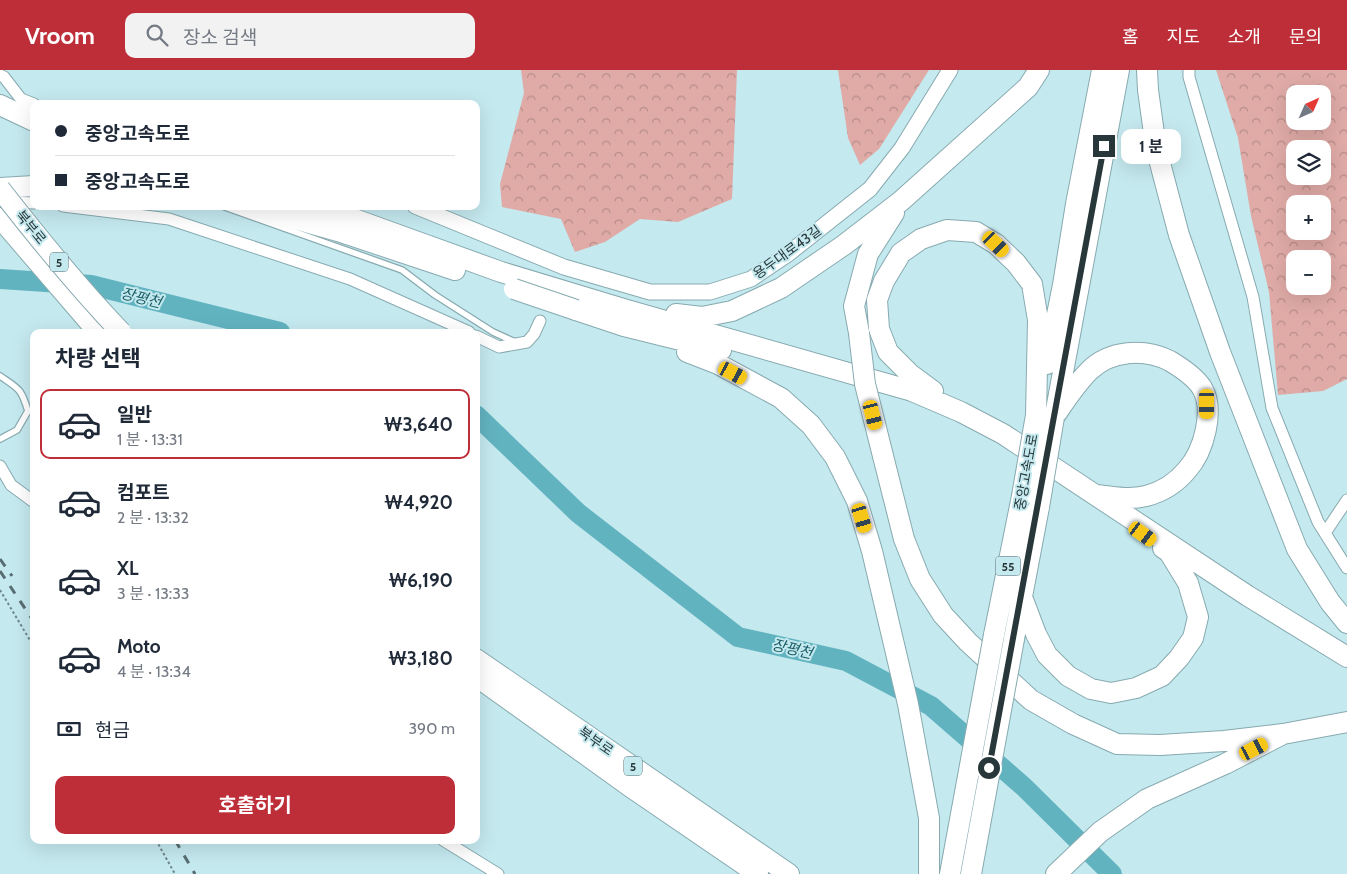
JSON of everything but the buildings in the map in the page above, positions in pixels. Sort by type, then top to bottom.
[{"type":"highway","points":[[625,318],[702,317],[732,311],[781,288],[844,245],[902,201],[1028,87],[1039,70]]},
{"type":"highway","name":"중앙고속도로","points":[[971,874],[1038,507],[1045,416],[1063,285],[1076,204],[1102,70]]},
{"type":"highway","name":"중앙고속도로","points":[[950,874],[1022,496],[1045,416],[1119,70]]},
{"type":"highway","points":[[1148,70],[1148,90],[1156,148],[1179,235],[1214,334],[1297,549],[1330,602],[1347,623]]},
{"type":"highway","points":[[0,106],[30,119]]},
{"type":"highway","points":[[0,188],[30,186]]},
{"type":"highway","name":"북부로","points":[[0,188],[30,227],[118,329]]},
{"type":"highway","points":[[902,201],[868,254],[854,306],[865,384],[904,539],[920,579],[943,614],[962,635],[1031,700],[1073,724],[1117,744],[1160,745],[1224,741],[1283,734],[1347,722]]},
{"type":"highway","points":[[264,210],[338,230],[390,254],[514,289],[576,310],[625,318],[912,391],[1004,434],[1248,596],[1347,657]]},
{"type":"highway","points":[[321,210],[357,220],[625,318],[949,416],[1001,441],[1082,492],[1169,552],[1188,583],[1198,617],[1193,638],[1179,658],[1162,676],[1136,688],[1111,692],[1091,689],[1068,676],[1047,655],[1036,634],[1022,597]]},
{"type":"highway","name":"북부로","points":[[0,218],[95,329]]},
{"type":"highway","points":[[960,412],[910,374],[888,352],[879,329],[877,300],[884,281],[901,253],[921,239],[947,230],[976,232],[996,244],[1016,263],[1032,284],[1038,320],[1045,416]]},
{"type":"highway","points":[[625,318],[781,398],[811,425],[835,457],[857,501],[872,551],[908,704],[929,818],[929,874]]},
{"type":"highway","points":[[1045,416],[1090,370],[1112,357],[1134,352],[1162,358],[1181,367],[1202,387],[1207,404],[1207,425],[1202,444],[1188,469],[1168,487],[1146,496],[1118,498],[1096,495]]},
{"type":"highway","name":"북부로","points":[[480,662],[789,874]]},
{"type":"highway","name":"북부로","points":[[480,679],[635,790],[758,874]]},
{"type":"highway","points":[[1056,874],[1100,832],[1147,799],[1225,764],[1283,734]]},
{"type":"street","name":"용두대로43길","points":[[424,210],[561,273],[650,292],[710,292],[751,279],[788,254],[870,189],[902,148],[950,70]]},
{"type":"street","points":[[1189,70],[1189,77],[1253,297],[1272,408],[1318,522],[1347,568]]},
{"type":"street","points":[[0,75],[4,77],[20,99],[30,103]]},
{"type":"street","points":[[0,201],[30,203]]},
{"type":"street","points":[[96,210],[169,219],[350,278],[462,329]]},
{"type":"street","points":[[480,338],[499,346],[526,342],[534,334],[540,321]]},
{"type":"street","points":[[0,466],[11,485],[30,499]]},
{"type":"street","points":[[1325,533],[1347,500]]},
{"type":"street","points":[[450,844],[498,874]]},
{"type":"lane","points":[[233,210],[402,270]]},
{"type":"lane","points":[[390,254],[402,270],[435,295],[485,327],[518,343]]},
{"type":"lane","points":[[0,376],[23,393],[28,411],[17,430],[0,439]]},
{"type":"path","points":[[0,590],[30,640]]},
{"type":"path","points":[[158,844],[175,874]]},
{"type":"green space","points":[[521,70],[737,70],[732,199],[678,222],[640,219],[605,242],[575,252],[561,219],[502,207],[500,184],[524,93]]},
{"type":"green space","points":[[838,70],[929,70],[879,149],[860,165],[848,138]]},
{"type":"green space","points":[[1216,70],[1347,70],[1347,379],[1323,391],[1278,395],[1269,292],[1251,216],[1238,138]]},
{"type":"waterway","name":"장평천","points":[[0,279],[91,285],[268,329]]},
{"type":"waterway","name":"장평천","points":[[480,419],[578,513],[738,637],[846,661],[931,706],[1024,787],[1112,874]]},
{"type":"railway","points":[[0,559],[12,576]]},
{"type":"railway","points":[[0,571],[30,616]]},
{"type":"railway","points":[[177,844],[195,874]]},
{"type":"route","points":[[989,768],[1104,146]]}]
